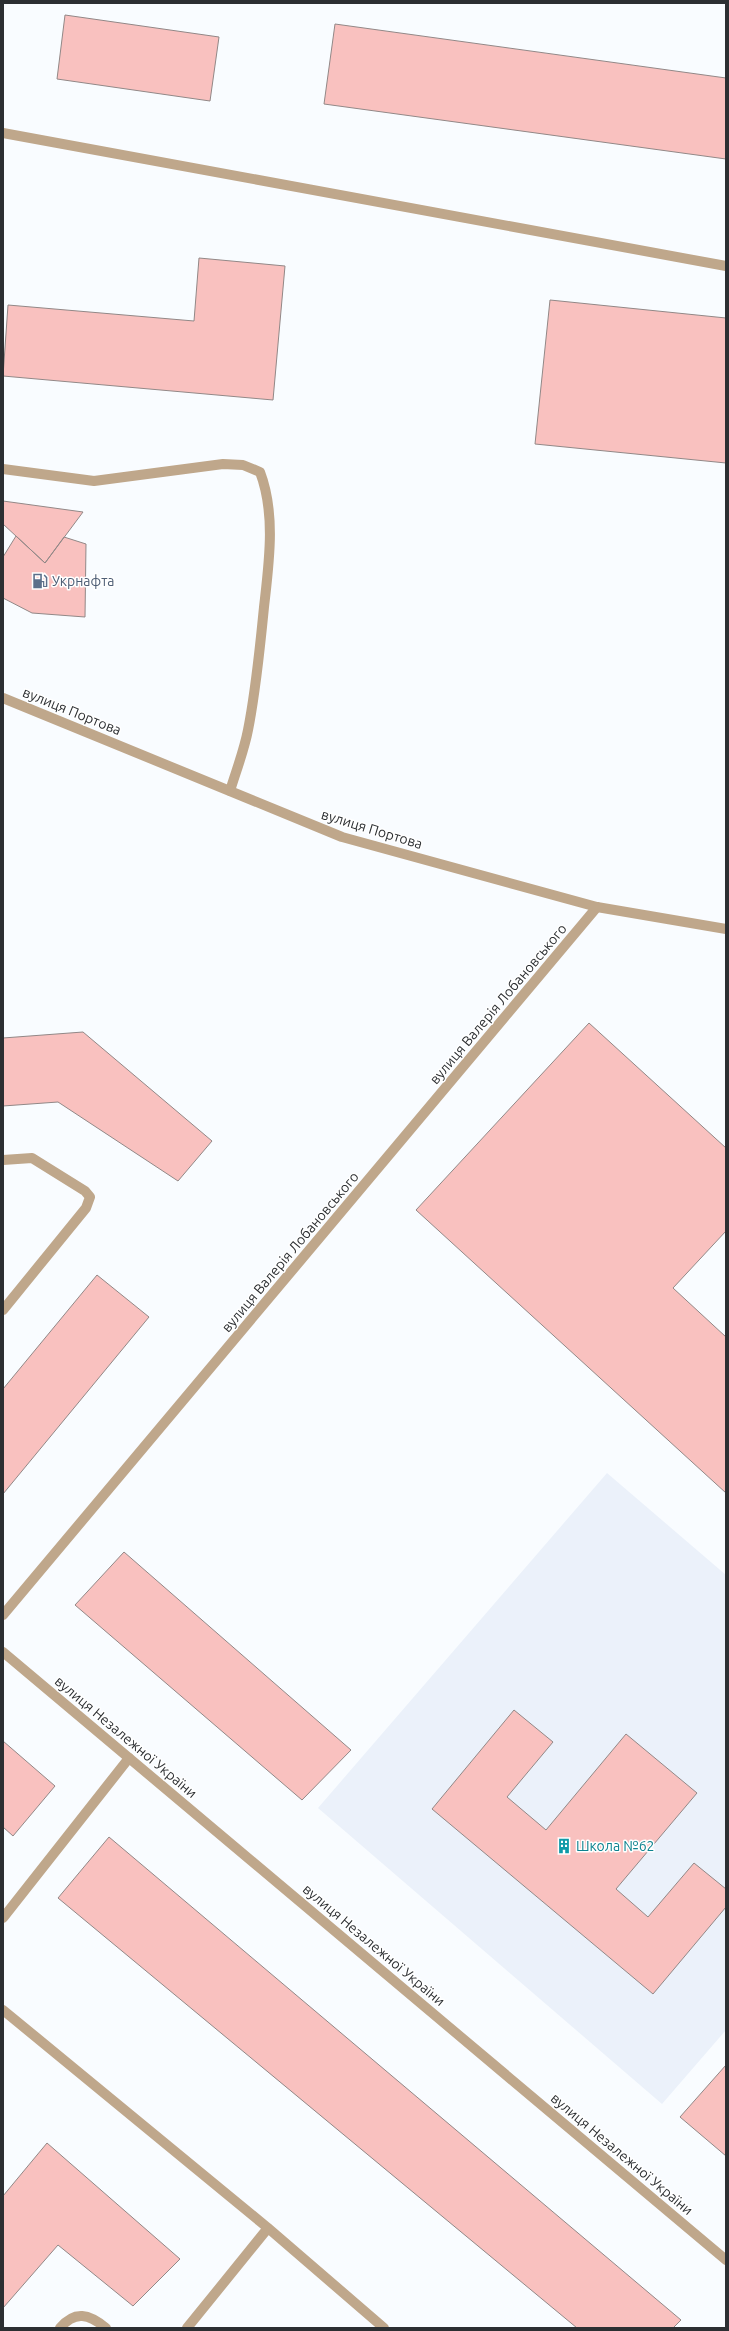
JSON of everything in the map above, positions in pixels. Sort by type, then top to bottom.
[{"type":"street","points":[[3,133],[726,266]]},
{"type":"street","points":[[3,469],[94,481],[222,464],[243,464],[260,472],[267,489],[270,509],[268,565],[262,638],[248,732],[230,791]]},
{"type":"street","name":"вулиця Портова","points":[[3,698],[342,837],[598,908],[726,929]]},
{"type":"street","name":"вулиця Валерія Лобановського","points":[[3,1615],[598,908]]},
{"type":"street","points":[[3,1160],[32,1158],[84,1191],[90,1197],[86,1208],[3,1310]]},
{"type":"street","name":"вулиця Незалежної України","points":[[3,1652],[726,2260]]},
{"type":"street","points":[[3,1918],[129,1758]]},
{"type":"street","points":[[3,2010],[268,2228],[384,2328]]},
{"type":"street","points":[[187,2328],[268,2228]]},
{"type":"street","points":[[60,2328],[72,2317],[82,2316],[96,2320],[106,2328]]},
{"type":"shaded area","points":[[607,1473],[726,1575],[726,2030],[662,2104],[318,1808]]},
{"type":"building","points":[[65,15],[219,37],[210,101],[57,79]]},
{"type":"building","points":[[335,24],[726,78],[726,159],[324,104]]},
{"type":"building","points":[[199,258],[285,266],[273,400],[3,376],[8,305],[194,321]]},
{"type":"building","points":[[550,300],[726,318],[726,463],[535,444]]},
{"type":"building","points":[[3,501],[83,512],[45,563],[3,524]]},
{"type":"building","points":[[16,536],[45,563],[64,537],[86,544],[85,617],[32,613],[3,598],[3,557]]},
{"type":"building","points":[[589,1023],[726,1148],[726,1231],[673,1288],[726,1337],[726,1493],[416,1210]]},
{"type":"building","points":[[83,1032],[212,1141],[178,1181],[58,1102],[3,1106],[3,1038]]},
{"type":"building","points":[[97,1275],[149,1317],[3,1494],[3,1389]]},
{"type":"building","points":[[124,1552],[351,1750],[302,1800],[75,1605]]},
{"type":"building","name":"Школа №62","points":[[514,1710],[553,1742],[507,1797],[546,1830],[626,1734],[697,1793],[616,1889],[648,1917],[694,1863],[726,1889],[726,1907],[653,1994],[432,1809]]},
{"type":"building","points":[[3,1741],[55,1786],[13,1836],[3,1827]]},
{"type":"building","points":[[109,1837],[681,2320],[673,2328],[577,2328],[58,1898]]},
{"type":"building","points":[[726,2065],[726,2156],[680,2117]]},
{"type":"building","points":[[47,2143],[180,2259],[133,2306],[58,2245],[3,2308],[3,2196]]},
{"type":"place","name":"Укрнафта","points":[[40,581]]},
{"type":"place","name":"Школа №62","points":[[564,1846]]}]
